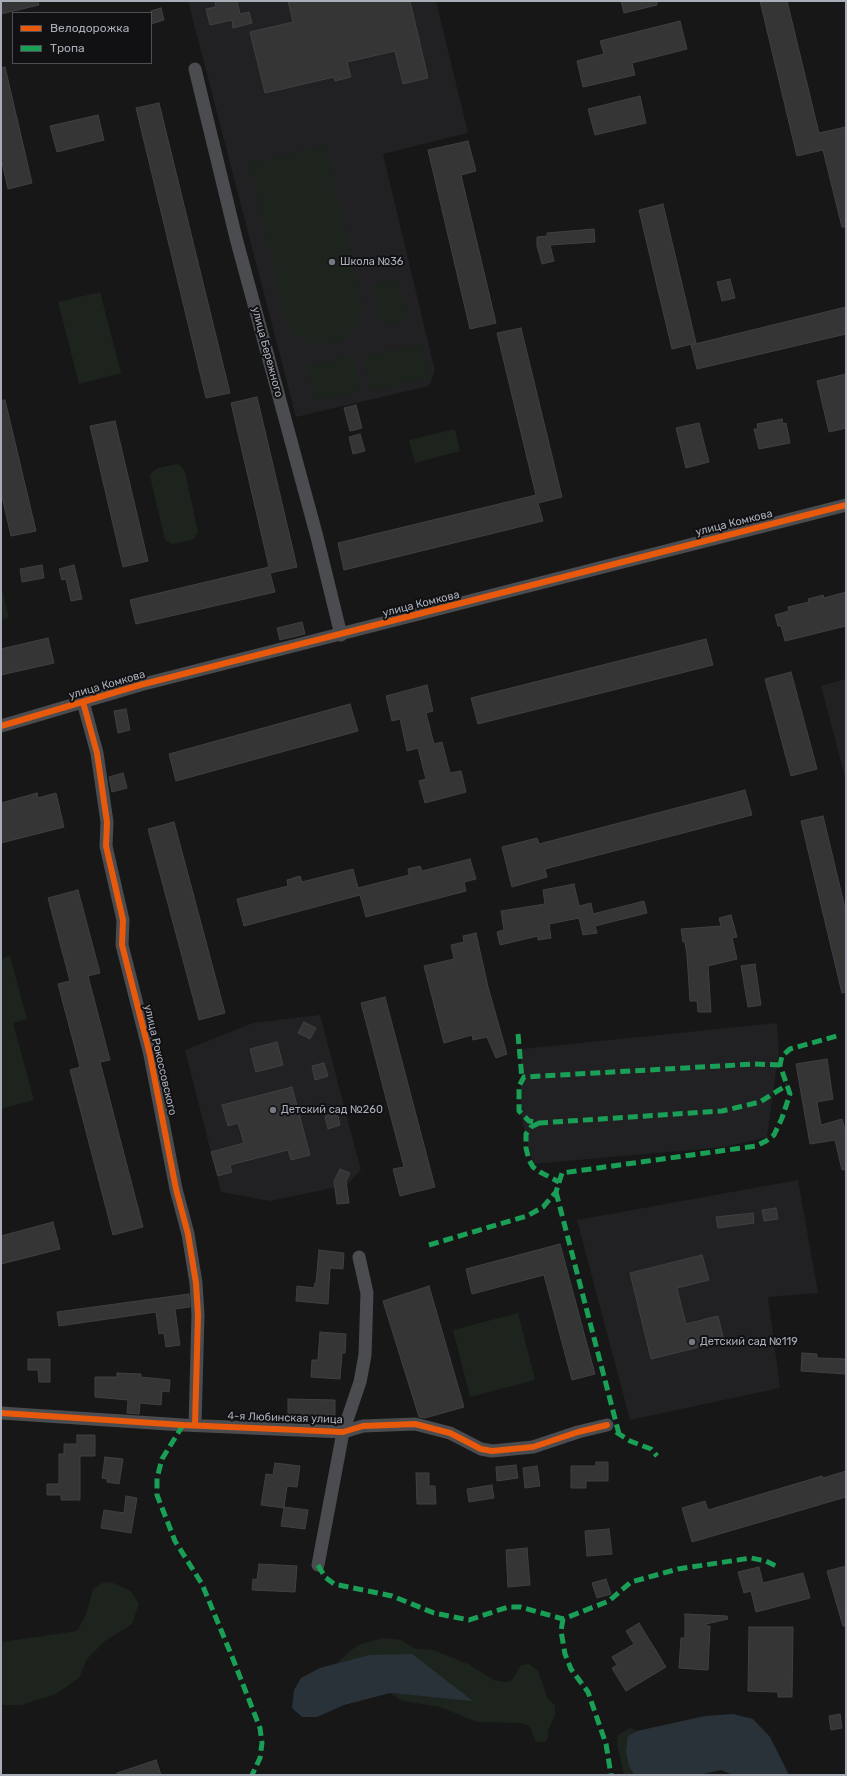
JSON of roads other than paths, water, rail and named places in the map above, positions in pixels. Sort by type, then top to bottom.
[{"type":"street","name":"улица Бережного","points":[[195,70],[236,238],[317,537],[341,634]]},
{"type":"street","name":"улица Комкова","points":[[1,726],[140,685],[846,505]]},
{"type":"street","name":"улица Рокоссовского","points":[[83,702],[97,753],[107,822],[106,846],[123,920],[122,945],[150,1055],[176,1189],[188,1234],[196,1283],[198,1314],[196,1425]]},
{"type":"street","points":[[318,1565],[343,1432],[360,1382],[365,1355],[367,1293],[359,1258]]},
{"type":"street","name":"4-я Любинская улица","points":[[1,1413],[343,1432],[363,1426],[415,1424],[450,1433],[481,1449],[492,1451],[533,1447],[578,1432],[607,1425]]},
{"type":"place","name":"Школа №36","points":[[332,262]]},
{"type":"place","name":"Детский сад №260","points":[[273,1110]]},
{"type":"place","name":"Детский сад №119","points":[[692,1342]]}]
